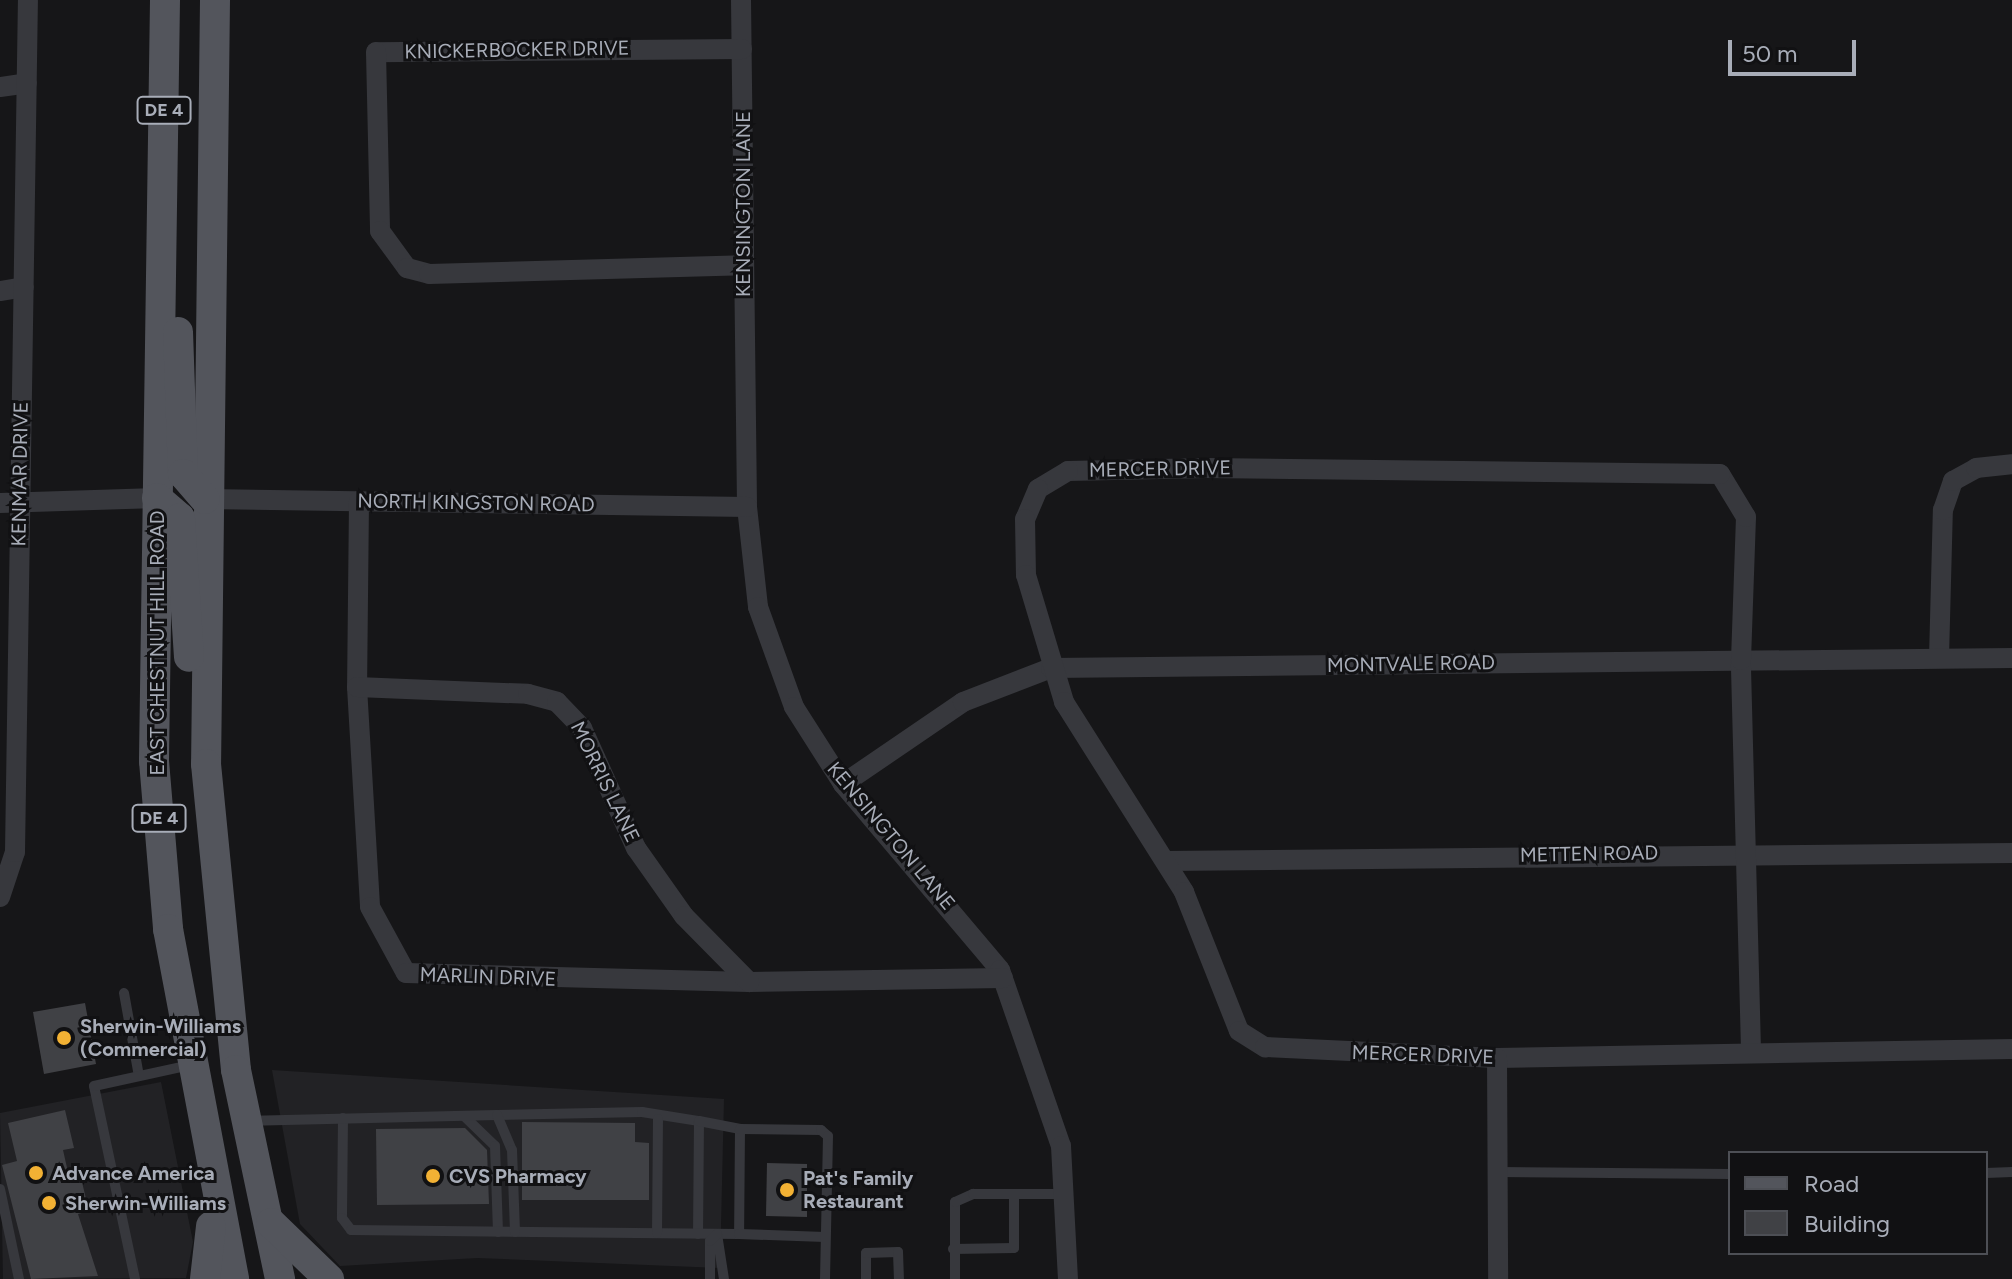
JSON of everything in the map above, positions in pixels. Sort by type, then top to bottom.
[{"type":"main road","name":"EAST CHESTNUT HILL ROAD","points":[[165,0],[154,761],[168,929],[190,1065],[234,1279]]},
{"type":"main road","name":"DE 4","points":[[215,0],[205,499],[205,712],[221,953],[246,1121],[280,1279]]},
{"type":"main road","points":[[162,220],[177,300],[183,474],[205,499]]},
{"type":"main road","points":[[157,498],[180,518],[190,663],[205,712]]},
{"type":"main road","points":[[205,1279],[212,1242],[210,1160]]},
{"type":"main road","points":[[267,1218],[303,1261],[329,1279]]},
{"type":"street","name":"KENMAR DRIVE","points":[[0,897],[13,872],[8,708],[10,502],[24,287],[28,0]]},
{"type":"street","name":"KENSINGTON LANE","points":[[741,0],[747,507],[758,607],[773,659],[843,784],[1003,978],[1061,1146],[1066,1194],[1068,1279]]},
{"type":"street","name":"KNICKERBOCKER DRIVE","points":[[742,49],[376,52],[380,231],[407,268],[429,274],[743,265]]},
{"type":"street","points":[[0,87],[27,83]]},
{"type":"street","points":[[0,291],[24,287]]},
{"type":"street","points":[[1939,658],[1943,510],[1953,481],[1976,468],[2012,464]]},
{"type":"street","name":"MERCER DRIVE","points":[[1751,1050],[1741,660],[1746,517],[1731,485],[1707,469],[1206,468],[1068,471],[1038,489],[1025,519],[1026,575],[1051,668],[1085,740],[1166,861],[1239,1031],[1265,1047],[1497,1058],[1751,1050],[2012,1049]]},
{"type":"street","points":[[10,502],[157,498]]},
{"type":"street","name":"NORTH KINGSTON ROAD","points":[[205,499],[747,507]]},
{"type":"street","name":"MARLIN DRIVE","points":[[359,501],[357,687],[370,907],[390,955],[406,973],[426,979],[749,982],[1003,978]]},
{"type":"street","name":"MONTVALE ROAD","points":[[843,784],[963,702],[1051,668],[2012,658]]},
{"type":"street","name":"MORRIS LANE","points":[[357,687],[557,702],[582,728],[636,848],[684,916],[749,982]]},
{"type":"street","name":"METTEN ROAD","points":[[1166,861],[1746,851],[2012,853]]},
{"type":"street","points":[[1497,1058],[1498,1279]]},
{"type":"lane","points":[[124,993],[139,1076]]},
{"type":"lane","points":[[135,1279],[94,1086],[190,1065]]},
{"type":"lane","points":[[246,1121],[642,1112],[658,1119],[699,1121],[740,1129],[821,1130],[828,1136],[825,1279]]},
{"type":"lane","points":[[497,1115],[512,1150],[515,1232]]},
{"type":"lane","points":[[464,1116],[495,1146],[498,1232]]},
{"type":"lane","points":[[343,1118],[342,1218],[351,1230],[825,1237]]},
{"type":"lane","points":[[657,1233],[658,1119]]},
{"type":"lane","points":[[698,1234],[699,1121]]},
{"type":"lane","points":[[739,1234],[740,1129]]},
{"type":"lane","points":[[1498,1172],[1728,1174]]},
{"type":"lane","points":[[1988,1173],[2012,1172]]},
{"type":"lane","points":[[0,1189],[19,1279]]},
{"type":"lane","points":[[955,1279],[955,1202],[1014,1194],[1066,1194]]},
{"type":"lane","points":[[953,1249],[1014,1248],[1014,1194]]},
{"type":"lane","points":[[710,1279],[710,1241],[717,1234]]},
{"type":"lane","points":[[717,1234],[724,1279]]},
{"type":"lane","points":[[866,1279],[866,1253],[898,1252],[899,1279]]},
{"type":"shaded area","points":[[272,1070],[724,1099],[720,1268],[477,1258],[340,1266],[300,1224]]},
{"type":"shaded area","points":[[161,1082],[193,1242],[186,1278],[3,1279],[0,1113]]},
{"type":"building","name":"Sherwin-Williams (Commercial)","points":[[85,1003],[96,1064],[44,1074],[33,1012]]},
{"type":"building","points":[[65,1110],[74,1148],[63,1150],[70,1181],[81,1178],[89,1211],[78,1214],[98,1276],[31,1279],[2,1165],[17,1161],[8,1123]]},
{"type":"building","points":[[522,1122],[635,1123],[635,1142],[649,1143],[649,1200],[522,1200]]},
{"type":"building","name":"CVS Pharmacy","points":[[465,1128],[487,1150],[489,1204],[377,1205],[376,1129]]},
{"type":"building","name":"Pat's Family Restaurant","points":[[767,1163],[807,1164],[807,1217],[766,1216]]},
{"type":"place","name":"Sherwin-Williams (Commercial)","points":[[64,1038]]},
{"type":"place","name":"Advance America","points":[[36,1173]]},
{"type":"place","name":"CVS Pharmacy","points":[[433,1176]]},
{"type":"place","name":"Pat's Family Restaurant","points":[[787,1190]]},
{"type":"place","name":"Sherwin-Williams","points":[[49,1203]]}]
